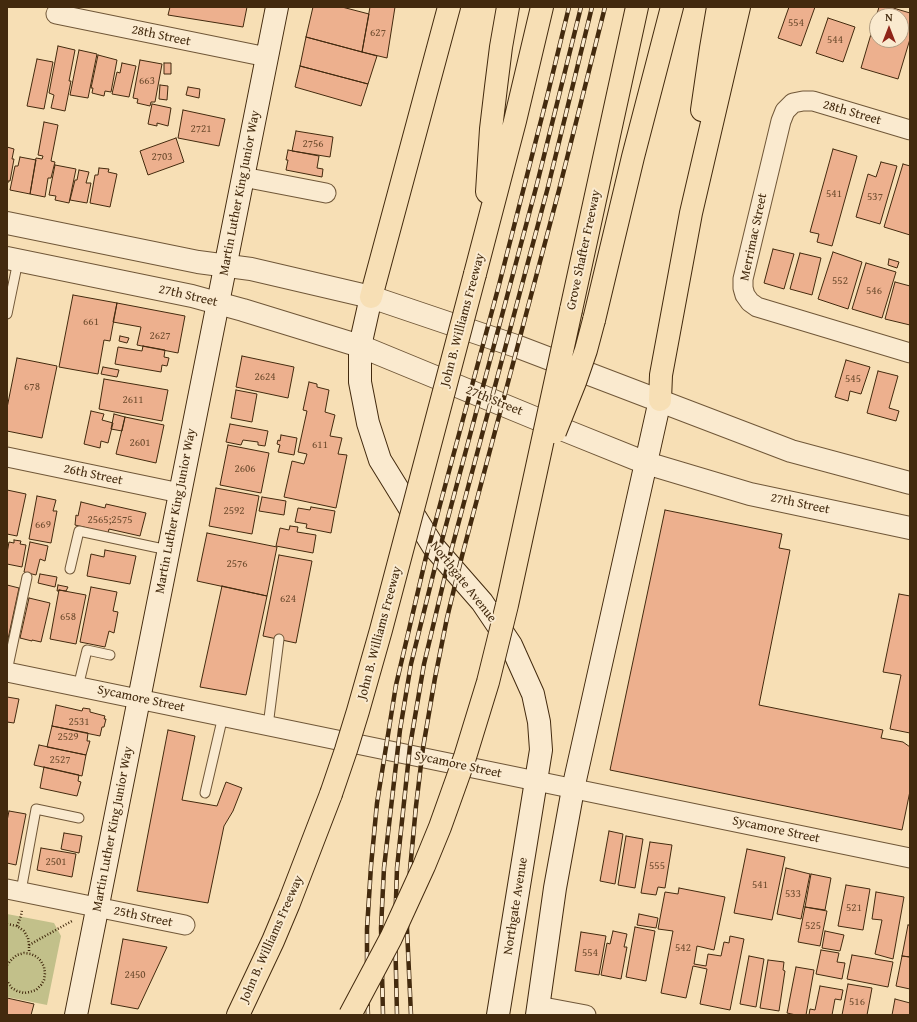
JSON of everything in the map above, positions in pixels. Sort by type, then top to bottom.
[{"type":"highway","points":[[371,297],[449,7]]},
{"type":"highway","points":[[484,239],[492,122],[501,47],[508,7]]},
{"type":"highway","points":[[484,239],[515,120],[542,7]]},
{"type":"highway","name":"Grove Shafter Freeway","points":[[532,492],[637,7]]},
{"type":"highway","points":[[350,1015],[391,938],[424,866],[456,784],[477,719],[496,652],[532,492],[586,350],[633,157],[672,7]]},
{"type":"highway","points":[[691,213],[704,93],[718,7]]},
{"type":"highway","points":[[660,400],[661,376],[691,213],[739,7]]},
{"type":"highway","name":"John B. Williams Freeway","points":[[238,1015],[287,909],[331,794],[354,724],[381,630],[484,239]]},
{"type":"main road","name":"Martin Luther King Junior Way","points":[[76,1015],[277,7]]},
{"type":"main road","points":[[7,224],[198,262],[251,269],[371,297],[516,346],[791,451],[910,483]]},
{"type":"main road","name":"27th Street","points":[[13,260],[192,296],[218,303],[360,346],[646,463],[750,494],[910,528]]},
{"type":"main road","name":"Northgate Avenue","points":[[371,297],[360,346],[360,382],[368,423],[380,460],[433,546],[482,602],[511,645],[533,694],[539,722],[541,750],[498,1015]]},
{"type":"main road","points":[[537,1010],[555,888],[573,788],[660,400]]},
{"type":"street","name":"28th Street","points":[[56,14],[267,57]]},
{"type":"street","name":"28th Street","points":[[793,103],[813,101],[910,130]]},
{"type":"street","name":"Merrimac Street","points":[[793,103],[785,111],[781,121],[743,280],[745,295],[757,308],[910,354]]},
{"type":"street","points":[[243,177],[326,193]]},
{"type":"street","name":"26th Street","points":[[7,457],[180,493]]},
{"type":"street","name":"Sycamore Street","points":[[7,671],[910,858]]},
{"type":"street","name":"25th Street","points":[[14,890],[185,925]]},
{"type":"street","points":[[537,1010],[586,1015]]},
{"type":"lane","points":[[7,314],[13,260]]},
{"type":"lane","points":[[70,569],[79,531],[168,550]]},
{"type":"lane","points":[[7,671],[27,577]]},
{"type":"lane","points":[[268,726],[279,639]]},
{"type":"lane","points":[[78,686],[87,650],[110,655]]},
{"type":"lane","points":[[205,793],[223,716]]},
{"type":"lane","points":[[14,890],[36,808],[79,818]]},
{"type":"path","points":[[30,945],[97,907]]},
{"type":"path","points":[[7,924],[17,926],[24,931],[30,945],[28,953]]},
{"type":"path","points":[[7,966],[12,958],[17,955],[28,953],[37,957],[41,961],[45,973],[44,980],[41,985],[36,990],[30,992],[24,993],[17,991],[12,988],[7,981]]},
{"type":"shaded area","points":[[7,914],[54,923],[61,936],[47,1005],[7,997]]},
{"type":"building","points":[[170,7],[247,7],[243,27],[168,15]]},
{"type":"building","points":[[313,7],[342,7],[369,14],[362,52],[306,37]]},
{"type":"building","points":[[370,7],[395,7],[387,58],[362,52]]},
{"type":"building","points":[[789,7],[815,7],[801,46],[778,38]]},
{"type":"building","points":[[879,7],[893,8],[879,8]]},
{"type":"building","points":[[909,13],[910,13],[909,42]]},
{"type":"building","points":[[828,18],[855,27],[843,62],[816,53]]},
{"type":"building","points":[[306,37],[377,56],[368,84],[300,66]]},
{"type":"building","points":[[869,41],[869,48],[907,48],[898,79],[861,68]]},
{"type":"building","points":[[58,46],[75,50],[65,111],[51,108],[54,95],[49,93]]},
{"type":"building","points":[[79,50],[97,54],[88,98],[70,95]]},
{"type":"building","points":[[98,55],[117,60],[111,92],[105,91],[104,96],[92,93],[93,88],[91,88]]},
{"type":"building","points":[[37,59],[53,62],[44,109],[27,106]]},
{"type":"building","points":[[140,60],[162,64],[155,102],[151,102],[150,106],[137,103],[138,99],[133,98]]},
{"type":"building","points":[[122,63],[136,66],[129,97],[112,94],[117,72],[120,73]]},
{"type":"building","points":[[164,63],[171,63],[171,74],[164,74]]},
{"type":"building","points":[[300,66],[368,84],[361,106],[295,87]]},
{"type":"building","points":[[160,85],[168,86],[167,100],[159,99]]},
{"type":"building","points":[[188,87],[200,89],[199,98],[186,95]]},
{"type":"building","points":[[152,104],[171,108],[168,126],[157,123],[157,126],[148,124]]},
{"type":"building","points":[[183,110],[225,119],[219,146],[178,138]]},
{"type":"building","points":[[44,122],[58,125],[51,161],[55,162],[51,178],[48,178],[45,197],[30,194],[36,158],[42,159],[43,156],[38,155]]},
{"type":"building","points":[[296,131],[333,137],[330,157],[292,151]]},
{"type":"building","points":[[176,138],[184,162],[148,175],[140,151]]},
{"type":"building","points":[[7,147],[14,149],[12,159],[14,159],[10,181],[8,181],[8,183],[7,183]]},
{"type":"building","points":[[833,149],[857,156],[832,246],[817,242],[819,234],[810,232]]},
{"type":"building","points":[[288,150],[319,156],[317,168],[323,169],[322,177],[286,170]]},
{"type":"building","points":[[20,157],[36,160],[30,194],[10,190],[15,166],[18,166]]},
{"type":"building","points":[[881,162],[897,166],[880,224],[856,217],[868,174],[876,177]]},
{"type":"building","points":[[903,164],[910,166],[910,235],[884,227]]},
{"type":"building","points":[[55,165],[76,169],[69,203],[55,200],[56,196],[49,195]]},
{"type":"building","points":[[99,168],[109,169],[108,172],[117,174],[110,207],[90,203],[95,175],[98,175]]},
{"type":"building","points":[[79,170],[89,172],[86,183],[91,183],[87,203],[70,200]]},
{"type":"building","points":[[773,249],[794,254],[784,289],[764,283]]},
{"type":"building","points":[[833,252],[862,262],[848,309],[818,299]]},
{"type":"building","points":[[800,253],[821,258],[812,295],[790,289]]},
{"type":"building","points":[[889,259],[899,262],[897,268],[888,265]]},
{"type":"building","points":[[866,263],[896,272],[882,318],[852,309]]},
{"type":"building","points":[[895,282],[910,286],[910,325],[885,319]]},
{"type":"building","points":[[73,295],[117,303],[110,341],[104,340],[98,374],[59,367]]},
{"type":"building","points":[[117,303],[185,316],[178,353],[137,345],[141,327],[113,322]]},
{"type":"building","points":[[120,336],[129,338],[127,343],[119,341]]},
{"type":"building","points":[[143,346],[165,350],[164,357],[169,358],[167,366],[162,365],[161,372],[115,364],[118,347],[142,351]]},
{"type":"building","points":[[242,356],[294,367],[288,398],[236,387]]},
{"type":"building","points":[[17,358],[57,366],[42,438],[7,431],[7,408]]},
{"type":"building","points":[[846,360],[870,367],[861,394],[850,391],[848,401],[835,397]]},
{"type":"building","points":[[103,367],[119,370],[117,377],[101,374]]},
{"type":"building","points":[[878,371],[898,376],[889,408],[899,411],[896,421],[867,413]]},
{"type":"building","points":[[104,379],[168,390],[162,421],[99,409]]},
{"type":"building","points":[[309,382],[317,384],[317,387],[329,390],[325,412],[335,415],[330,436],[342,438],[338,454],[347,455],[336,508],[284,497],[292,461],[304,464],[307,454],[298,452],[307,411],[303,410]]},
{"type":"building","points":[[236,390],[257,394],[252,422],[231,418]]},
{"type":"building","points":[[91,411],[104,414],[102,420],[113,423],[108,443],[101,441],[100,448],[84,444]]},
{"type":"building","points":[[114,414],[125,417],[122,431],[111,429]]},
{"type":"building","points":[[125,417],[164,425],[156,463],[116,454]]},
{"type":"building","points":[[230,424],[268,431],[265,446],[258,445],[258,442],[243,440],[241,445],[226,442]]},
{"type":"building","points":[[281,435],[297,438],[294,455],[278,452],[280,445],[277,444],[278,440],[280,441]]},
{"type":"building","points":[[228,445],[269,453],[261,493],[220,485]]},
{"type":"building","points":[[216,488],[259,496],[252,534],[209,526]]},
{"type":"building","points":[[7,490],[26,494],[17,536],[7,534]]},
{"type":"building","points":[[37,496],[56,500],[53,511],[57,511],[51,543],[29,539]]},
{"type":"building","points":[[262,497],[286,501],[284,515],[259,511]]},
{"type":"building","points":[[81,502],[105,508],[106,504],[146,513],[140,536],[109,529],[108,533],[75,525],[76,515],[78,516]]},
{"type":"building","points":[[311,507],[335,511],[331,533],[306,528],[307,524],[295,522],[298,508],[310,510]]},
{"type":"building","points":[[665,510],[782,534],[779,548],[790,550],[759,705],[883,730],[881,738],[903,742],[910,747],[910,791],[902,830],[610,770]]},
{"type":"building","points":[[290,526],[298,527],[297,532],[316,535],[313,553],[276,546],[280,528],[289,530]]},
{"type":"building","points":[[207,533],[277,547],[267,596],[197,581]]},
{"type":"building","points":[[14,540],[21,541],[20,544],[26,545],[22,567],[7,564],[9,542],[14,543]]},
{"type":"building","points":[[30,542],[48,546],[45,561],[40,559],[36,575],[24,572]]},
{"type":"building","points":[[105,550],[136,556],[130,584],[87,576],[91,554],[104,557]]},
{"type":"building","points":[[279,555],[312,561],[296,643],[263,636]]},
{"type":"building","points":[[40,574],[57,577],[55,587],[38,583]]},
{"type":"building","points":[[7,585],[19,588],[8,639],[7,639]]},
{"type":"building","points":[[58,585],[68,587],[66,591],[57,591]]},
{"type":"building","points":[[222,586],[267,596],[246,695],[200,687]]},
{"type":"building","points":[[91,587],[117,592],[113,611],[118,612],[114,633],[109,631],[105,647],[80,642]]},
{"type":"building","points":[[59,590],[86,595],[76,644],[50,639]]},
{"type":"building","points":[[899,594],[910,596],[910,733],[890,729],[901,675],[883,672]]},
{"type":"building","points":[[29,598],[50,603],[41,642],[20,638]]},
{"type":"building","points":[[7,697],[19,699],[14,723],[7,722]]},
{"type":"building","points":[[56,705],[82,711],[83,708],[90,709],[90,712],[105,716],[104,719],[106,719],[104,727],[102,727],[100,736],[52,726]]},
{"type":"building","points":[[52,726],[88,733],[87,741],[90,741],[86,755],[47,747]]},
{"type":"building","points":[[168,730],[195,736],[182,800],[217,806],[226,782],[242,788],[233,811],[224,826],[208,903],[137,891]]},
{"type":"building","points":[[39,745],[86,755],[82,776],[34,765]]},
{"type":"building","points":[[44,767],[79,775],[78,781],[81,782],[77,796],[40,788]]},
{"type":"building","points":[[9,811],[26,814],[16,865],[7,863],[7,821]]},
{"type":"building","points":[[609,831],[623,834],[615,884],[600,881]]},
{"type":"building","points":[[64,833],[82,836],[79,853],[61,849]]},
{"type":"building","points":[[626,836],[643,839],[635,888],[618,885]]},
{"type":"building","points":[[650,842],[672,845],[665,888],[658,887],[656,895],[641,893]]},
{"type":"building","points":[[41,848],[76,854],[72,877],[37,870]]},
{"type":"building","points":[[747,849],[785,857],[772,920],[734,913]]},
{"type":"building","points":[[786,868],[810,874],[801,919],[777,914]]},
{"type":"building","points":[[811,874],[831,878],[825,910],[805,907]]},
{"type":"building","points":[[846,885],[870,889],[863,930],[838,926]]},
{"type":"building","points":[[679,888],[725,897],[714,950],[697,946],[694,964],[706,966],[708,954],[721,956],[724,942],[729,943],[730,936],[744,939],[730,1010],[700,1004],[707,969],[693,966],[686,998],[661,993],[673,931],[658,929],[665,892],[678,894]]},
{"type":"building","points":[[876,892],[904,897],[893,959],[875,954],[882,920],[872,919]]},
{"type":"building","points":[[805,907],[827,911],[820,946],[798,942]]},
{"type":"building","points":[[639,914],[658,918],[656,928],[637,925]]},
{"type":"building","points":[[908,925],[910,925],[910,957],[902,956]]},
{"type":"building","points":[[635,927],[655,931],[646,981],[626,977]]},
{"type":"building","points":[[613,931],[627,934],[624,947],[627,947],[621,979],[601,975],[607,943],[610,944]]},
{"type":"building","points":[[825,931],[844,935],[840,951],[822,948]]},
{"type":"building","points":[[581,932],[606,936],[599,975],[575,971]]},
{"type":"building","points":[[123,939],[167,947],[138,1009],[111,1004]]},
{"type":"building","points":[[821,950],[839,953],[837,962],[845,963],[842,979],[816,974]]},
{"type":"building","points":[[852,955],[893,962],[888,987],[847,979]]},
{"type":"building","points":[[749,956],[764,959],[756,1007],[740,1004]]},
{"type":"building","points":[[902,956],[910,957],[910,989],[896,986]]},
{"type":"building","points":[[768,960],[784,962],[783,970],[785,971],[779,1011],[760,1008]]},
{"type":"building","points":[[796,967],[814,970],[806,1015],[787,1013]]},
{"type":"building","points":[[848,984],[872,988],[867,1015],[842,1015]]},
{"type":"building","points":[[820,986],[843,990],[841,1000],[835,999],[832,1015],[809,1015],[810,1009],[815,1010]]},
{"type":"building","points":[[7,998],[34,1004],[31,1015],[7,1015]]},
{"type":"building","points":[[895,999],[910,1003],[910,1015],[892,1015]]},
{"type":"railway","points":[[368,1015],[367,929],[371,866],[377,803],[396,685],[426,557],[499,285],[569,7]]},
{"type":"railway","points":[[383,1015],[381,928],[384,868],[400,730],[411,664],[437,559],[537,184],[581,7]]},
{"type":"railway","points":[[397,1015],[395,930],[397,868],[410,746],[424,664],[450,555],[548,187],[592,7]]},
{"type":"railway","points":[[411,1015],[407,929],[410,870],[423,748],[435,678],[447,618],[462,556],[559,190],[605,7]]}]
